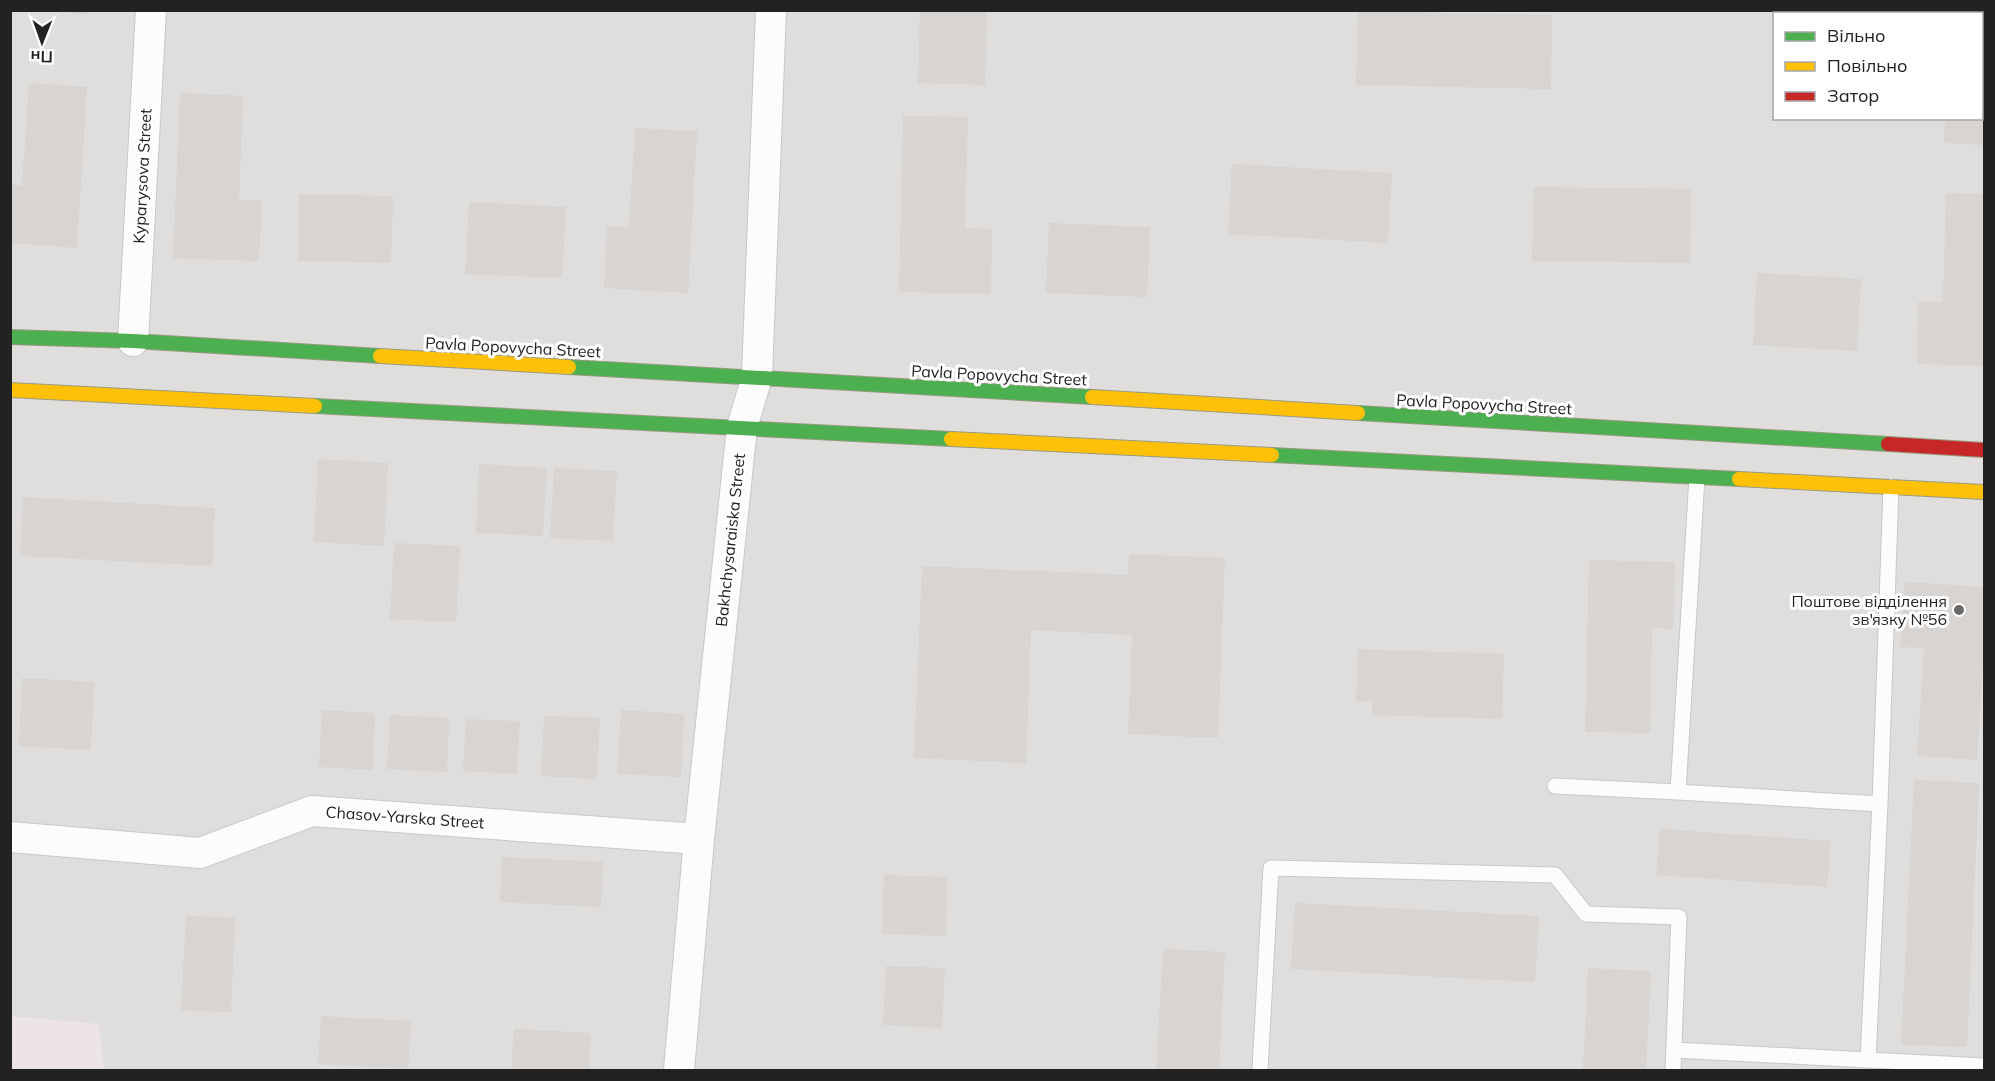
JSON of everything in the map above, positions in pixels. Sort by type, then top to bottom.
[{"type":"main road","name":"Pavla Popovycha Street","points":[[10,337],[133,341],[1984,450]]},
{"type":"main road","points":[[10,390],[1984,492]]},
{"type":"street","name":"Kyparysova Street","points":[[133,341],[151,10]]},
{"type":"street","name":"Bakhchysaraiska Street","points":[[679,1071],[699,839],[742,427],[756,377],[771,10]]},
{"type":"street","name":"Chasov-Yarska Street","points":[[10,837],[200,853],[312,810],[699,839]]},
{"type":"lane","points":[[1678,792],[1697,477]]},
{"type":"lane","points":[[1868,1060],[1891,487]]},
{"type":"lane","points":[[1555,786],[1880,804]]},
{"type":"lane","points":[[1260,1071],[1271,868],[1555,875],[1586,914],[1679,917],[1673,1071]]},
{"type":"lane","points":[[1674,1050],[1984,1066]]},
{"type":"shaded area","points":[[11,11],[1984,11],[1984,1070],[11,1070]]},
{"type":"shaded area","points":[[10,1016],[99,1024],[104,1070],[11,1070]]},
{"type":"building","points":[[60,10],[86,10],[86,14],[60,12]]},
{"type":"building","points":[[920,10],[987,10],[985,85],[918,83]]},
{"type":"building","points":[[1950,10],[1984,10],[1984,145],[1944,143],[1945,120],[1983,120],[1983,12],[1950,12]]},
{"type":"building","points":[[1358,11],[1552,15],[1551,89],[1356,85]]},
{"type":"building","points":[[29,83],[87,87],[77,248],[10,243],[10,185],[22,185]]},
{"type":"building","points":[[180,93],[243,96],[239,200],[262,200],[259,261],[173,258]]},
{"type":"building","points":[[903,116],[968,117],[965,228],[992,229],[991,294],[899,292]]},
{"type":"building","points":[[635,128],[697,131],[688,293],[604,288],[607,226],[629,227]]},
{"type":"building","points":[[1232,164],[1392,173],[1388,243],[1228,234]]},
{"type":"building","points":[[1534,187],[1691,189],[1690,263],[1532,261]]},
{"type":"building","points":[[1946,193],[1984,194],[1984,366],[1917,364],[1918,302],[1943,302]]},
{"type":"building","points":[[299,194],[393,196],[391,263],[298,261]]},
{"type":"building","points":[[469,202],[566,207],[562,278],[465,274]]},
{"type":"building","points":[[1049,223],[1150,227],[1147,297],[1046,293]]},
{"type":"building","points":[[1757,273],[1861,279],[1857,351],[1753,345]]},
{"type":"building","points":[[318,459],[388,463],[384,546],[314,542]]},
{"type":"building","points":[[479,464],[547,468],[543,536],[476,533]]},
{"type":"building","points":[[554,468],[617,471],[613,541],[550,538]]},
{"type":"building","points":[[23,497],[215,508],[212,566],[20,556]]},
{"type":"building","points":[[394,543],[460,546],[456,622],[390,619]]},
{"type":"building","points":[[1129,554],[1225,558],[1218,738],[1128,734],[1132,635],[1031,630],[1026,763],[914,758],[922,566],[1128,575]]},
{"type":"building","points":[[1589,560],[1675,562],[1673,629],[1652,628],[1650,733],[1585,732]]},
{"type":"building","points":[[1905,582],[1984,587],[1984,647],[1977,760],[1917,756],[1924,648],[1900,647]]},
{"type":"building","points":[[1358,649],[1504,654],[1502,719],[1372,715],[1372,701],[1356,701]]},
{"type":"building","points":[[22,678],[94,682],[91,750],[19,746]]},
{"type":"building","points":[[322,710],[375,713],[373,770],[319,767]]},
{"type":"building","points":[[621,710],[684,714],[681,777],[617,774]]},
{"type":"building","points":[[390,715],[449,718],[447,772],[387,769]]},
{"type":"building","points":[[544,716],[600,718],[597,779],[541,776]]},
{"type":"building","points":[[466,719],[520,721],[517,774],[463,771]]},
{"type":"building","points":[[1914,780],[1979,783],[1967,1047],[1901,1045]]},
{"type":"building","points":[[1660,829],[1831,841],[1827,887],[1656,875]]},
{"type":"building","points":[[502,857],[603,862],[601,907],[500,902]]},
{"type":"building","points":[[884,875],[947,877],[946,936],[882,934]]},
{"type":"building","points":[[1295,903],[1539,916],[1535,982],[1291,969]]},
{"type":"building","points":[[186,916],[235,918],[231,1012],[181,1010]]},
{"type":"building","points":[[1163,949],[1225,952],[1219,1070],[1156,1070]]},
{"type":"building","points":[[886,966],[945,968],[942,1028],[883,1025]]},
{"type":"building","points":[[1588,968],[1651,971],[1646,1070],[1583,1070]]},
{"type":"building","points":[[321,1016],[411,1021],[408,1069],[318,1064]]},
{"type":"building","points":[[514,1029],[591,1033],[589,1070],[511,1070]]},
{"type":"traffic: fast","points":[[10,337],[133,341],[380,356]]},
{"type":"traffic: fast","points":[[569,367],[1092,397]]},
{"type":"traffic: fast","points":[[315,406],[951,439]]},
{"type":"traffic: fast","points":[[1358,413],[1888,444]]},
{"type":"traffic: fast","points":[[1272,455],[1739,479]]},
{"type":"traffic: slow","points":[[380,356],[569,367]]},
{"type":"traffic: slow","points":[[10,390],[315,406]]},
{"type":"traffic: slow","points":[[1092,397],[1358,413]]},
{"type":"traffic: slow","points":[[951,439],[1272,455]]},
{"type":"traffic: slow","points":[[1739,479],[1984,492]]},
{"type":"traffic: jam","points":[[1888,444],[1984,450]]},
{"type":"place","name":"Поштове відділення зв'язку №56","points":[[1959,610]]}]
